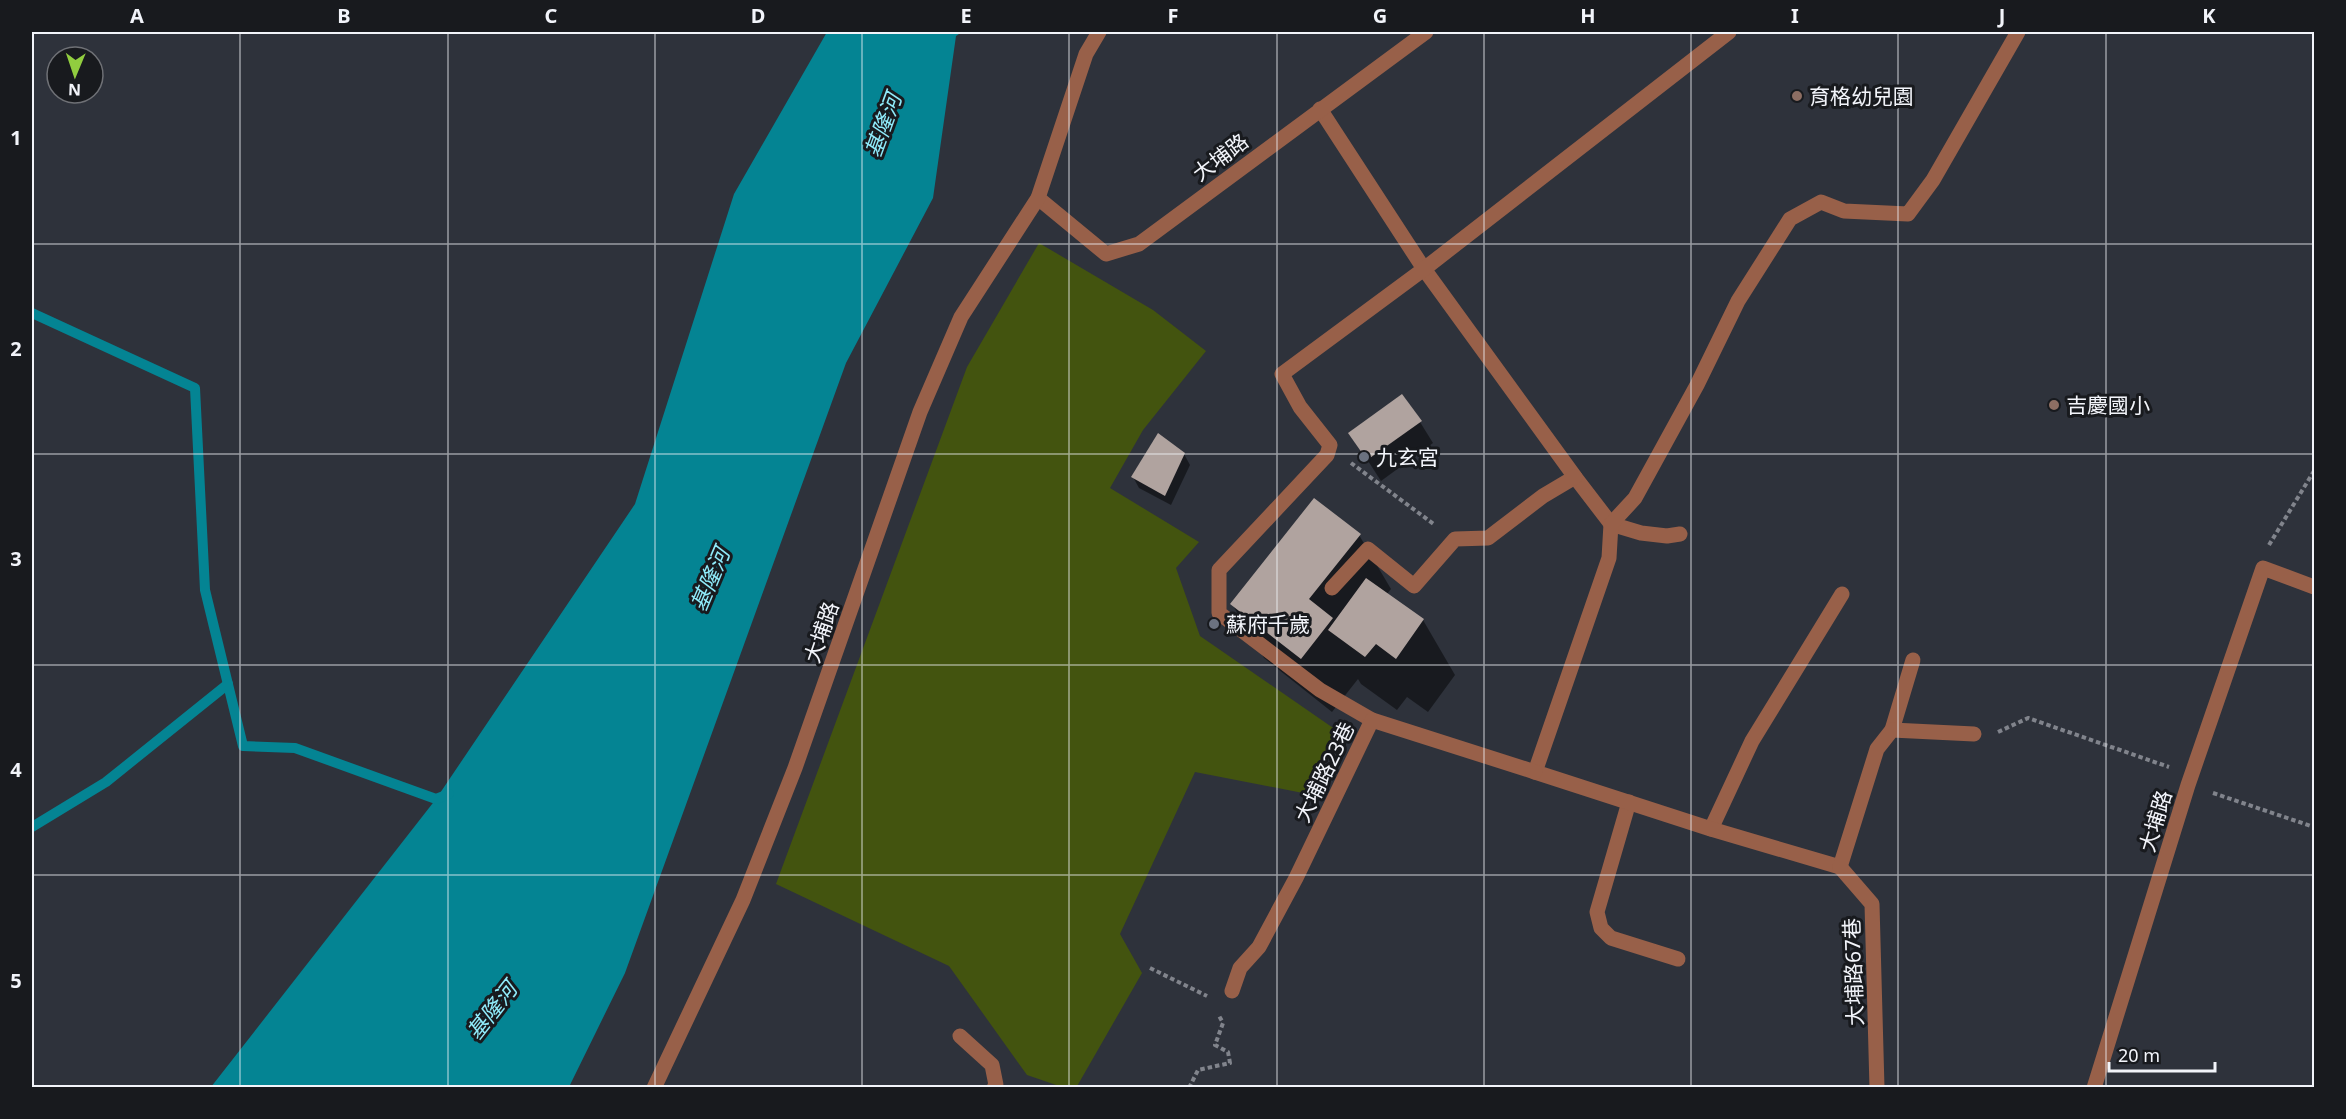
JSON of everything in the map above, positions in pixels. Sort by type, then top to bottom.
[{"type":"street","name":"大埔路","points":[[654,1088],[743,900],[795,768],[924,401],[962,317],[1038,198],[1086,54],[1099,32]]},
{"type":"street","name":"大埔路","points":[[1038,198],[1106,255],[1139,244],[1426,32]]},
{"type":"street","points":[[1372,720],[1320,690],[1219,613],[1219,570],[1327,455],[1330,445],[1300,407],[1282,374],[1424,268],[1729,32]]},
{"type":"street","points":[[1535,772],[1609,558],[1611,524],[1635,498],[1738,301],[1790,219],[1821,202],[1844,211],[1908,214],[1933,180],[2018,32]]},
{"type":"street","points":[[1320,109],[1424,268],[1611,524],[1641,533],[1667,536],[1680,534]]},
{"type":"street","points":[[1332,588],[1368,549],[1414,586],[1455,539],[1488,538],[1543,496],[1575,477]]},
{"type":"street","name":"大埔路","points":[[2094,1088],[2190,780],[2263,568]]},
{"type":"street","points":[[2263,568],[2314,587]]},
{"type":"street","points":[[1711,829],[1752,741],[1842,594]]},
{"type":"street","points":[[1840,867],[1877,749],[1892,730],[1913,660]]},
{"type":"street","name":"大埔路23巷","points":[[1232,991],[1240,968],[1259,947],[1296,878],[1372,720],[1711,829],[1840,867]]},
{"type":"street","points":[[1892,730],[1974,734]]},
{"type":"street","points":[[1629,802],[1597,912],[1601,928],[1611,938],[1678,959]]},
{"type":"street","name":"大埔路67巷","points":[[1840,867],[1872,904],[1877,1088]]},
{"type":"street","points":[[960,1036],[992,1065],[996,1085],[994,1088]]},
{"type":"path","points":[[1327,455],[1340,455],[1455,539]]},
{"type":"path","points":[[2263,568],[2266,550],[2314,471]]},
{"type":"path","points":[[1974,734],[2002,731],[2028,718],[2314,827]]},
{"type":"path","points":[[1150,968],[1221,1003]]},
{"type":"path","points":[[1189,1088],[1198,1070],[1230,1063],[1228,1052],[1215,1045],[1223,1023],[1217,1012],[1221,1003],[1232,991]]},
{"type":"green space","points":[[1039,243],[1153,310],[1206,351],[1143,430],[1110,488],[1199,542],[1176,568],[1200,636],[1339,732],[1303,793],[1195,772],[1120,934],[1142,973],[1076,1088],[1062,1087],[1027,1075],[949,966],[776,884],[967,367]]},
{"type":"water","name":"基隆河","points":[[827,32],[962,32],[956,36],[933,198],[846,363],[625,973],[569,1087],[211,1087],[436,799],[635,504],[734,194]]},
{"type":"building","name":"九玄宮","points":[[1402,394],[1422,421],[1367,460],[1348,433]]},
{"type":"building","points":[[1158,433],[1185,453],[1165,496],[1131,477]]},
{"type":"building","points":[[1314,498],[1361,534],[1309,599],[1333,618],[1301,659],[1230,604]]},
{"type":"building","points":[[1366,578],[1424,619],[1396,659],[1376,644],[1365,657],[1328,630]]},
{"type":"waterway","points":[[32,313],[195,388],[205,590],[243,746],[295,748],[436,799],[449,794]]},
{"type":"waterway","points":[[32,827],[106,782],[228,684]]},
{"type":"place","name":"育格幼兒園","points":[[1797,96]]},
{"type":"place","name":"吉慶國小","points":[[2054,405]]},
{"type":"place","name":"九玄宮","points":[[1364,457]]},
{"type":"place","name":"蘇府千歲","points":[[1214,624]]}]
